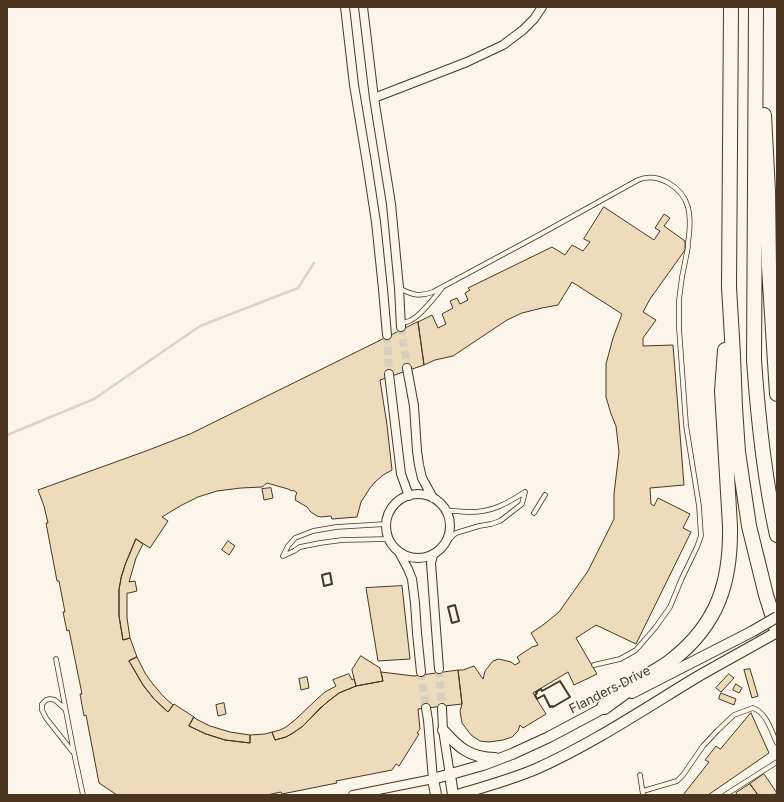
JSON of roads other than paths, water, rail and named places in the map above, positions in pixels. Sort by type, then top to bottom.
[{"type":"highway","points":[[604,707],[671,661],[688,647],[710,620],[722,595],[727,572],[731,544],[722,391],[729,287],[732,7]]},
{"type":"highway","points":[[756,7],[754,360],[765,470],[777,535]]},
{"type":"highway","points":[[755,74],[759,84],[764,110],[768,191],[769,267],[777,394]]},
{"type":"highway","points":[[768,191],[777,234]]},
{"type":"highway","points":[[729,287],[738,452],[749,526],[766,595],[777,631]]},
{"type":"street","points":[[345,7],[354,85],[376,222],[386,335]]},
{"type":"street","points":[[363,7],[374,98],[390,204],[399,288],[401,325]]},
{"type":"street","points":[[374,98],[467,62],[503,45],[523,30],[534,19],[542,7]]},
{"type":"street","points":[[407,368],[414,406],[419,465],[422,478],[432,498]]},
{"type":"street","points":[[389,374],[401,474],[409,496]]},
{"type":"street","points":[[421,495],[432,498],[438,502],[445,511],[450,527],[449,533],[442,548],[433,555],[422,558],[405,555],[391,544],[386,533],[388,515],[394,505],[398,501],[409,496],[421,495]]},
{"type":"street","points":[[398,551],[412,579],[421,672]]},
{"type":"street","points":[[433,555],[431,563],[439,669]]},
{"type":"street","name":"Flanders Drive","points":[[433,779],[483,765],[498,758],[512,754],[753,631],[777,617]]},
{"type":"street","points":[[457,795],[503,781],[535,769],[558,758],[612,730],[698,676],[777,631]]},
{"type":"street","points":[[426,708],[436,795]]},
{"type":"street","points":[[442,708],[443,730],[453,795]]},
{"type":"street","points":[[443,730],[464,751],[475,756],[498,758]]},
{"type":"street","points":[[353,795],[433,779]]},
{"type":"street","points":[[483,795],[503,781]]},
{"type":"lane","points":[[399,288],[407,292],[422,295],[433,292],[645,177],[654,178],[668,183],[684,198],[688,206],[689,236],[679,300],[679,328],[686,425],[699,506],[701,536],[670,607],[655,628],[636,650],[620,659],[594,665]]},
{"type":"lane","points":[[401,325],[414,318],[444,285]]},
{"type":"lane","points":[[445,511],[454,510],[467,512],[490,510],[525,492],[522,504],[500,521],[456,533],[445,543]]},
{"type":"lane","points":[[534,512],[545,495]]},
{"type":"lane","points":[[386,524],[336,527],[313,531],[295,538],[288,546],[283,556],[300,547],[320,543],[342,540],[389,539]]},
{"type":"lane","points":[[56,659],[83,795]]},
{"type":"lane","points":[[66,710],[55,700],[46,700],[42,704],[42,710],[46,718],[74,753]]},
{"type":"lane","points":[[640,775],[643,793],[677,781],[683,775],[703,746],[718,730],[734,715],[753,708],[759,710],[764,715],[777,743]]},
{"type":"lane","points":[[725,795],[777,762]]},
{"type":"waterway","points":[[7,435],[94,399],[200,326],[298,288],[314,263]]},
{"type":"tunnel","points":[[401,327],[407,368]]},
{"type":"tunnel","points":[[387,335],[389,374]]},
{"type":"tunnel","points":[[439,669],[442,708]]},
{"type":"tunnel","points":[[421,672],[426,708]]}]
